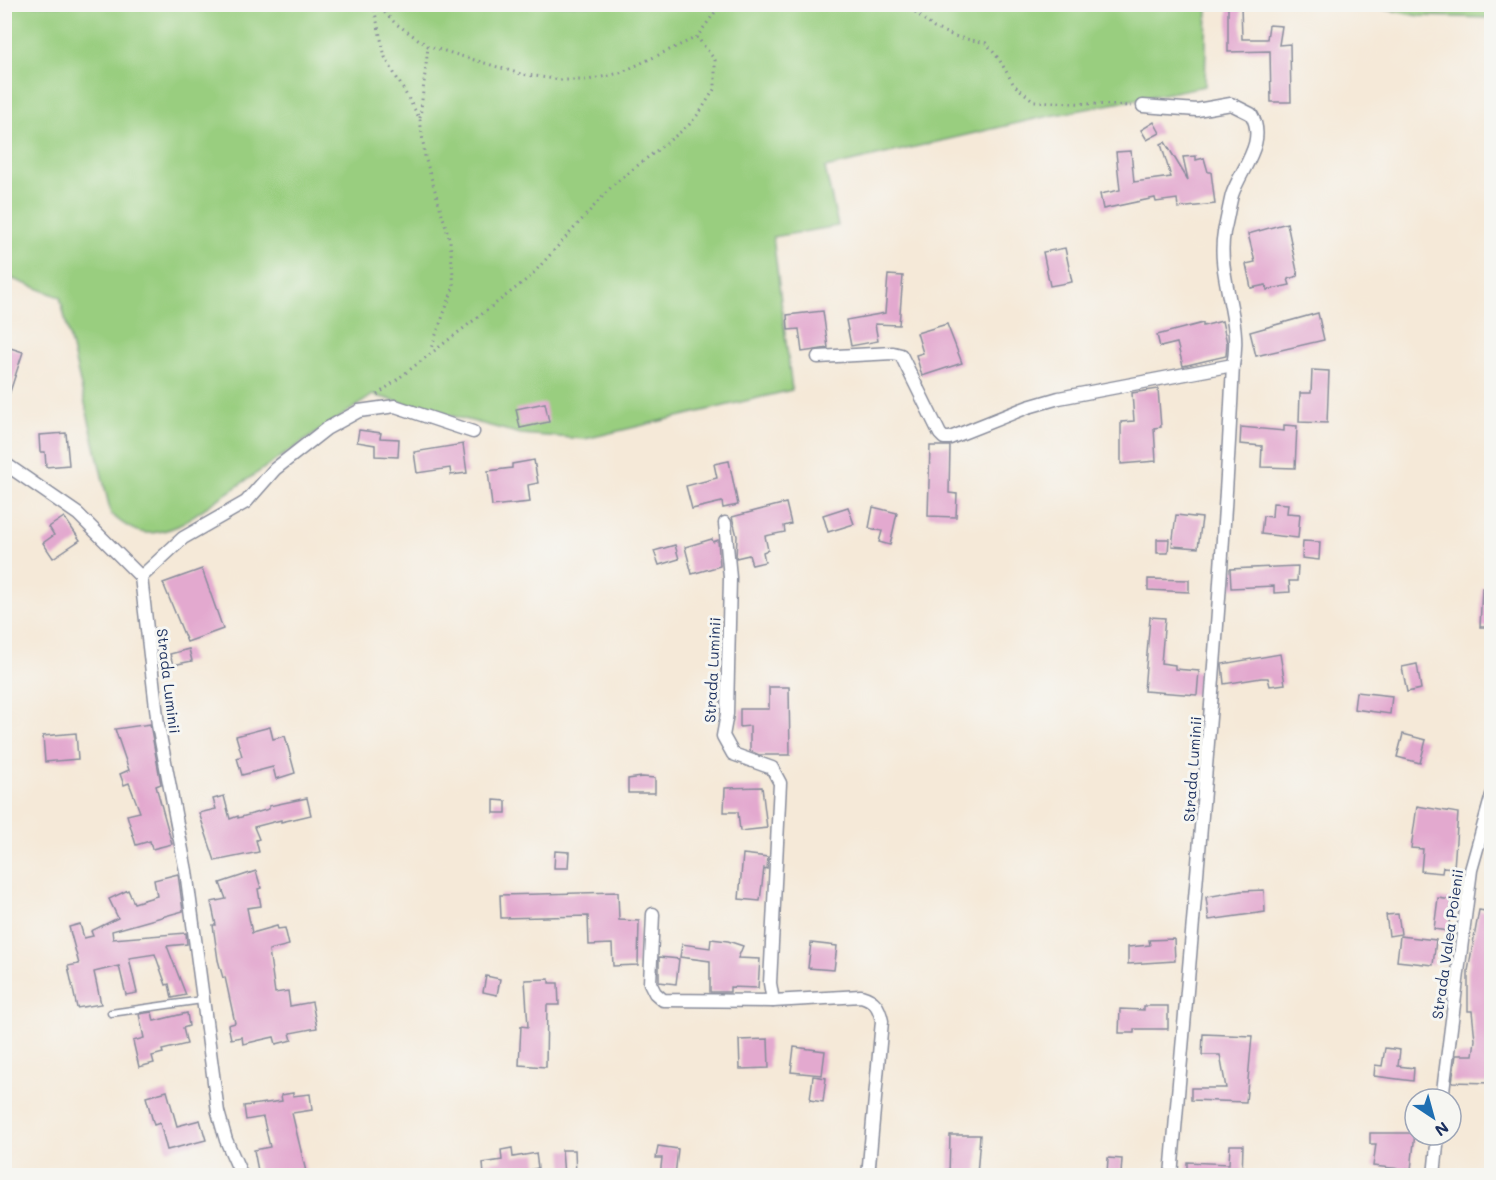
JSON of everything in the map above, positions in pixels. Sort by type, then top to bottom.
[{"type":"street","name":"Strada Luminii","points":[[1143,106],[1197,110],[1231,104],[1251,114],[1256,123],[1255,146],[1232,196],[1223,238],[1224,271],[1236,337],[1223,558],[1194,938],[1171,1176]]},
{"type":"street","points":[[818,357],[893,353],[901,355],[944,438],[950,438],[1028,407],[1059,398],[1233,365]]},
{"type":"street","points":[[4,463],[78,514],[141,577],[183,538],[246,502],[275,470],[326,429],[359,411],[395,406],[473,432]]},
{"type":"street","name":"Strada Luminii","points":[[725,523],[730,578],[727,714],[723,736],[733,754],[772,768],[780,783],[770,983],[773,1001]]},
{"type":"street","name":"Strada Luminii","points":[[141,577],[158,725],[186,871],[220,1119],[242,1176]]},
{"type":"street","name":"Strada Valea Poienii","points":[[1444,1087],[1471,870],[1491,795]]},
{"type":"street","points":[[653,914],[650,983],[655,993],[663,1000],[773,1001],[861,996],[871,999],[879,1008],[882,1021],[868,1176]]},
{"type":"street","points":[[1434,1176],[1437,1147]]},
{"type":"lane","points":[[111,1013],[202,1000]]},
{"type":"path","points":[[374,4],[395,23],[428,46],[521,74],[561,80],[588,80],[620,73],[697,37],[721,4]]},
{"type":"path","points":[[374,4],[385,57],[420,119]]},
{"type":"path","points":[[906,4],[934,28],[957,37],[986,43],[999,58],[1014,84],[1034,101],[1143,106]]},
{"type":"path","points":[[359,411],[429,353],[530,277],[614,184],[688,126],[715,88],[716,60],[697,37]]},
{"type":"path","points":[[428,46],[420,119],[425,157],[450,241],[454,286],[429,353]]},
{"type":"green space","points":[[4,5],[1207,5],[1205,86],[1035,119],[825,168],[838,226],[773,237],[792,390],[585,439],[521,434],[373,395],[178,526],[150,533],[135,530],[111,514],[60,297],[5,276]]},
{"type":"green space","points":[[1362,5],[1491,5],[1491,18],[1419,16]]},
{"type":"building","points":[[1241,5],[1242,39],[1267,39],[1269,25],[1282,26],[1279,45],[1290,44],[1291,102],[1271,102],[1270,51],[1228,52],[1228,6]]},
{"type":"building","points":[[1154,122],[1160,133],[1147,140],[1141,130]]},
{"type":"building","points":[[1165,142],[1188,180],[1183,157],[1196,156],[1196,160],[1204,158],[1208,172],[1211,172],[1215,204],[1178,208],[1177,199],[1156,202],[1155,198],[1103,209],[1100,194],[1120,190],[1116,152],[1131,151],[1134,182],[1171,177],[1161,144]]},
{"type":"building","points":[[1287,223],[1298,276],[1288,279],[1290,285],[1267,290],[1266,285],[1251,288],[1246,264],[1255,262],[1248,234]]},
{"type":"building","points":[[1065,248],[1072,282],[1050,286],[1043,252]]},
{"type":"building","points":[[888,275],[903,276],[899,325],[875,324],[878,341],[851,346],[846,320],[885,313]]},
{"type":"building","points":[[823,311],[828,348],[802,352],[799,329],[788,330],[787,315]]},
{"type":"building","points":[[1318,313],[1324,340],[1256,356],[1250,332]]},
{"type":"building","points":[[1222,321],[1227,343],[1226,356],[1183,366],[1177,343],[1160,347],[1157,335],[1203,323],[1203,326]]},
{"type":"building","points":[[947,324],[962,363],[922,376],[916,355],[923,353],[917,333]]},
{"type":"building","points":[[4,346],[23,352],[7,401],[4,400]]},
{"type":"building","points":[[1312,370],[1329,371],[1327,423],[1299,422],[1300,393],[1311,393]]},
{"type":"building","points":[[1158,389],[1161,427],[1154,428],[1156,461],[1121,464],[1121,422],[1134,421],[1132,393]]},
{"type":"building","points":[[545,403],[549,422],[520,428],[516,409]]},
{"type":"building","points":[[1284,425],[1297,426],[1295,468],[1261,467],[1262,446],[1240,444],[1241,427],[1284,431]]},
{"type":"building","points":[[359,430],[381,433],[380,438],[399,439],[398,457],[375,456],[375,445],[357,442]]},
{"type":"building","points":[[66,433],[69,465],[46,467],[45,452],[40,452],[39,435]]},
{"type":"building","points":[[463,444],[467,473],[451,475],[450,468],[417,473],[414,452]]},
{"type":"building","points":[[930,446],[950,446],[949,493],[957,494],[956,517],[928,516]]},
{"type":"building","points":[[534,460],[538,483],[528,485],[530,502],[492,506],[488,471],[512,468],[512,464]]},
{"type":"building","points":[[729,461],[738,505],[723,508],[722,502],[692,509],[686,486],[717,478],[714,464]]},
{"type":"building","points":[[786,503],[791,524],[784,526],[785,532],[765,536],[768,550],[763,552],[765,562],[752,565],[749,555],[736,558],[737,536],[732,517]]},
{"type":"building","points":[[1273,503],[1288,504],[1287,513],[1300,514],[1298,538],[1261,534],[1263,516],[1272,517]]},
{"type":"building","points":[[848,507],[854,524],[828,532],[823,515]]},
{"type":"building","points":[[873,507],[897,513],[890,545],[879,542],[882,531],[869,528]]},
{"type":"building","points":[[1176,515],[1202,518],[1198,548],[1172,546]]},
{"type":"building","points":[[64,517],[80,540],[53,558],[43,543],[54,535],[49,527]]},
{"type":"building","points":[[712,539],[713,542],[718,540],[720,566],[692,574],[685,547]]},
{"type":"building","points":[[1157,539],[1169,539],[1168,553],[1157,553]]},
{"type":"building","points":[[1303,541],[1320,542],[1319,560],[1302,558]]},
{"type":"building","points":[[675,545],[679,559],[659,565],[654,551]]},
{"type":"building","points":[[1298,566],[1297,581],[1289,581],[1290,592],[1274,593],[1274,586],[1231,588],[1230,569]]},
{"type":"building","points":[[202,569],[223,629],[187,642],[163,583]]},
{"type":"building","points":[[1148,579],[1189,580],[1189,592],[1148,590]]},
{"type":"building","points":[[1482,588],[1491,588],[1491,627],[1480,627]]},
{"type":"building","points":[[1150,617],[1165,618],[1161,663],[1175,665],[1175,669],[1199,671],[1197,695],[1144,691]]},
{"type":"building","points":[[189,649],[192,661],[173,665],[170,654]]},
{"type":"building","points":[[1280,654],[1285,684],[1270,686],[1268,678],[1261,678],[1224,684],[1222,664]]},
{"type":"building","points":[[1417,664],[1421,689],[1407,692],[1402,667]]},
{"type":"building","points":[[769,687],[789,687],[790,755],[759,755],[750,751],[750,726],[740,727],[740,709],[769,709]]},
{"type":"building","points":[[1356,692],[1392,696],[1390,714],[1354,709]]},
{"type":"building","points":[[150,724],[161,784],[156,786],[172,844],[152,849],[150,841],[136,845],[127,815],[140,812],[129,783],[124,785],[120,774],[129,770],[115,729]]},
{"type":"building","points":[[270,727],[273,739],[285,736],[295,773],[276,779],[273,767],[242,775],[237,758],[242,756],[236,736]]},
{"type":"building","points":[[76,733],[78,759],[45,762],[43,736]]},
{"type":"building","points":[[1403,734],[1426,740],[1420,763],[1397,757]]},
{"type":"building","points":[[655,778],[655,793],[628,793],[628,779]]},
{"type":"building","points":[[762,787],[767,828],[740,831],[738,812],[724,812],[725,788]]},
{"type":"building","points":[[224,796],[230,819],[269,809],[269,806],[307,798],[311,815],[254,827],[259,839],[256,840],[259,852],[215,861],[199,813],[216,809],[213,799]]},
{"type":"building","points":[[494,800],[506,801],[506,813],[494,813]]},
{"type":"building","points":[[1417,806],[1458,813],[1454,868],[1443,867],[1442,873],[1421,871],[1423,849],[1411,848]]},
{"type":"building","points":[[555,851],[569,852],[568,868],[554,868]]},
{"type":"building","points":[[743,854],[768,857],[767,869],[764,868],[760,901],[739,899]]},
{"type":"building","points":[[256,871],[261,888],[258,889],[261,906],[247,908],[252,933],[277,926],[278,929],[285,928],[289,945],[269,950],[275,993],[288,991],[290,1006],[312,1002],[317,1028],[290,1033],[292,1040],[276,1044],[274,1037],[243,1044],[242,1037],[231,1039],[228,1025],[235,1023],[225,977],[223,978],[218,960],[213,925],[216,925],[211,902],[226,899],[220,883]]},
{"type":"building","points":[[178,874],[183,911],[112,931],[113,939],[186,933],[187,944],[167,946],[186,995],[172,998],[169,984],[166,985],[155,954],[129,958],[137,993],[126,995],[119,966],[94,972],[101,1004],[77,1008],[68,966],[79,964],[69,927],[80,924],[84,938],[93,936],[91,931],[118,918],[109,899],[128,890],[134,903],[157,896],[154,880]]},
{"type":"building","points":[[1264,890],[1265,912],[1209,920],[1206,897]]},
{"type":"building","points":[[618,892],[619,920],[639,921],[638,965],[613,966],[612,944],[589,945],[588,916],[501,918],[500,895]]},
{"type":"building","points":[[1438,898],[1452,900],[1448,931],[1434,929]]},
{"type":"building","points":[[1479,910],[1491,912],[1491,1083],[1452,1082],[1456,1055],[1473,1055],[1475,1040],[1472,1011],[1468,1011],[1468,971]]},
{"type":"building","points":[[1398,914],[1401,934],[1389,936],[1386,915]]},
{"type":"building","points":[[1400,936],[1436,940],[1433,965],[1397,961]]},
{"type":"building","points":[[711,939],[743,946],[738,958],[760,959],[758,988],[730,987],[730,992],[710,992],[710,961],[680,957],[682,944],[710,948]]},
{"type":"building","points":[[1174,939],[1175,961],[1128,964],[1128,947],[1150,945],[1149,940]]},
{"type":"building","points":[[811,943],[837,946],[834,970],[808,968]]},
{"type":"building","points":[[659,957],[679,959],[676,984],[659,982]]},
{"type":"building","points":[[486,976],[500,979],[497,995],[483,992]]},
{"type":"building","points":[[549,979],[549,983],[558,983],[559,1005],[547,1005],[546,1067],[519,1065],[521,1026],[528,1027],[525,980]]},
{"type":"building","points":[[1144,1006],[1168,1006],[1168,1029],[1134,1029],[1134,1033],[1119,1033],[1120,1009],[1144,1010]]},
{"type":"building","points":[[152,1012],[154,1021],[187,1013],[189,1026],[183,1028],[187,1044],[162,1050],[163,1053],[152,1056],[154,1063],[139,1067],[133,1041],[144,1038],[139,1014]]},
{"type":"building","points":[[1203,1034],[1252,1036],[1246,1102],[1191,1100],[1191,1088],[1226,1088],[1220,1055],[1202,1055]]},
{"type":"building","points":[[768,1039],[769,1068],[740,1069],[739,1040]]},
{"type":"building","points":[[794,1047],[825,1051],[822,1075],[791,1072]]},
{"type":"building","points":[[1385,1048],[1400,1050],[1398,1066],[1414,1068],[1413,1081],[1374,1076],[1375,1065],[1382,1066]]},
{"type":"building","points":[[813,1076],[826,1078],[823,1102],[810,1100]]},
{"type":"building","points":[[167,1091],[177,1126],[200,1120],[206,1140],[167,1150],[160,1123],[154,1125],[146,1097]]},
{"type":"building","points":[[293,1093],[293,1096],[310,1094],[312,1110],[292,1113],[307,1176],[274,1176],[273,1173],[259,1176],[254,1150],[270,1147],[263,1117],[246,1120],[244,1106],[282,1101],[281,1095]]},
{"type":"building","points":[[1370,1133],[1403,1133],[1403,1147],[1413,1147],[1411,1170],[1373,1166],[1376,1144],[1370,1144]]},
{"type":"building","points":[[950,1135],[980,1135],[977,1176],[949,1176]]},
{"type":"building","points":[[1230,1145],[1243,1145],[1242,1176],[1187,1176],[1187,1162],[1229,1164]]},
{"type":"building","points":[[658,1146],[678,1149],[675,1176],[660,1176],[662,1158],[656,1158]]},
{"type":"building","points":[[512,1148],[513,1157],[536,1153],[538,1168],[504,1176],[484,1176],[483,1163],[502,1160],[501,1150]]},
{"type":"building","points":[[562,1150],[575,1150],[576,1176],[564,1176]]},
{"type":"building","points":[[1108,1158],[1122,1159],[1121,1174],[1107,1174]]}]
